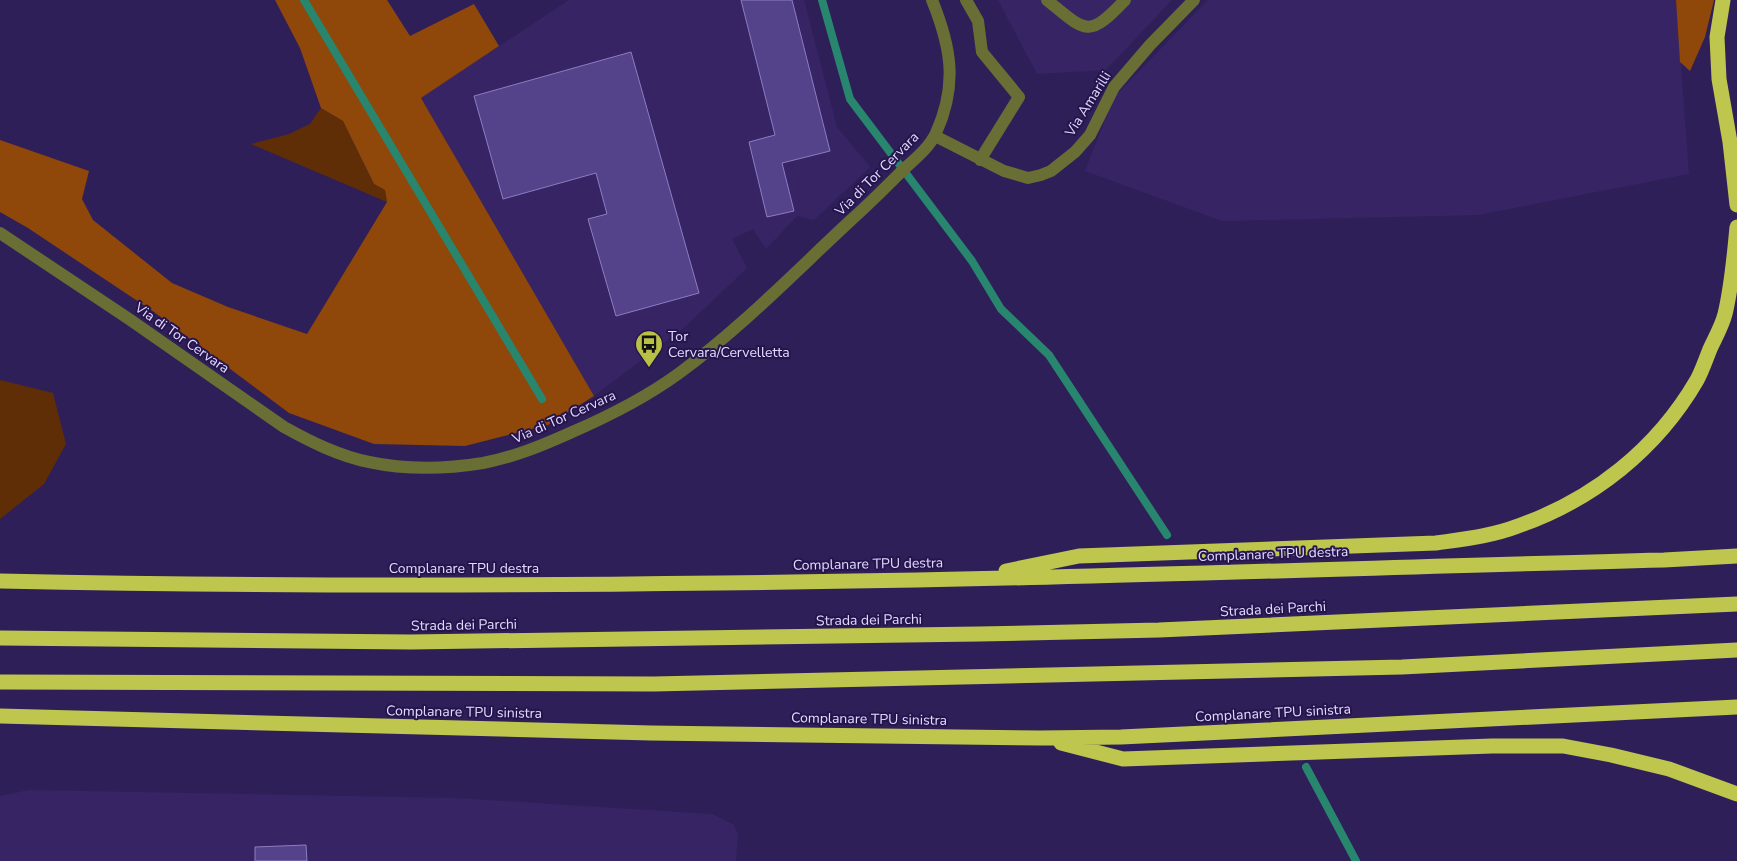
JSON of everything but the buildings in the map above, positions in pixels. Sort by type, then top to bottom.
[{"type":"highway","points":[[1723,0],[1717,37],[1719,79],[1730,142],[1737,205]]},
{"type":"highway","points":[[966,579],[1079,556],[1436,543],[1479,537],[1518,527],[1564,507],[1627,465],[1670,419],[1698,379],[1724,316],[1732,279],[1737,227]]},
{"type":"highway","name":"Complanare TPU destra","points":[[0,581],[431,585],[720,584],[1664,560],[1737,556]]},
{"type":"highway","name":"Strada dei Parchi","points":[[0,638],[411,642],[979,634],[1159,630],[1737,604]]},
{"type":"highway","points":[[0,682],[664,684],[1402,667],[1737,650]]},
{"type":"highway","name":"Complanare TPU sinistra","points":[[0,716],[651,733],[1040,738],[1121,737],[1737,707]]},
{"type":"highway","points":[[1040,738],[1123,759],[1492,746],[1563,746],[1669,769],[1737,794]]},
{"type":"street","name":"Via di Tor Cervara","points":[[0,233],[129,319],[284,427],[337,453],[368,462],[408,467],[449,467],[483,463],[518,455],[619,410],[676,375],[704,354],[866,207],[932,140],[946,106],[951,77],[948,46],[932,0]]},
{"type":"street","points":[[966,0],[978,21],[982,52],[1019,97],[980,160]]},
{"type":"street","points":[[1048,0],[1079,26],[1093,27],[1106,21],[1126,0]]},
{"type":"street","name":"Via Amarilli","points":[[932,140],[1004,171],[1028,178],[1051,171],[1065,161],[1090,134],[1114,87],[1150,45],[1194,0]]},
{"type":"shaded area","points":[[275,0],[387,0],[410,36],[474,4],[499,46],[421,98],[594,396],[548,425],[465,446],[374,444],[289,413],[154,312],[28,228],[0,212],[0,140],[89,171],[82,199],[93,220],[172,283],[228,307],[307,334],[387,202],[385,190],[374,184],[343,121],[321,108],[300,48]]},
{"type":"shaded area","points":[[569,0],[804,0],[837,127],[870,167],[814,220],[797,216],[766,249],[753,229],[732,239],[747,268],[686,326],[594,396],[421,98]]},
{"type":"shaded area","points":[[998,0],[1172,0],[1106,70],[1037,74]]},
{"type":"shaded area","points":[[1208,0],[1676,0],[1689,174],[1478,215],[1222,221],[1085,171],[1114,97]]},
{"type":"shaded area","points":[[1676,0],[1714,0],[1705,37],[1690,71],[1680,62]]},
{"type":"shaded area","points":[[321,108],[343,121],[374,184],[385,190],[387,202],[251,144],[289,134],[310,124]]},
{"type":"shaded area","points":[[0,380],[53,393],[66,444],[44,484],[0,519]]},
{"type":"shaded area","points":[[29,790],[454,798],[712,814],[734,825],[738,835],[736,861],[0,861],[0,796]]},
{"type":"waterway","points":[[304,0],[542,399]]},
{"type":"waterway","points":[[822,0],[850,99],[972,261],[1001,309],[1049,355],[1167,535]]},
{"type":"waterway","points":[[1306,767],[1356,861]]},
{"type":"place","name":"Tor Cervara/Cervelletta","points":[[649,368]]}]
